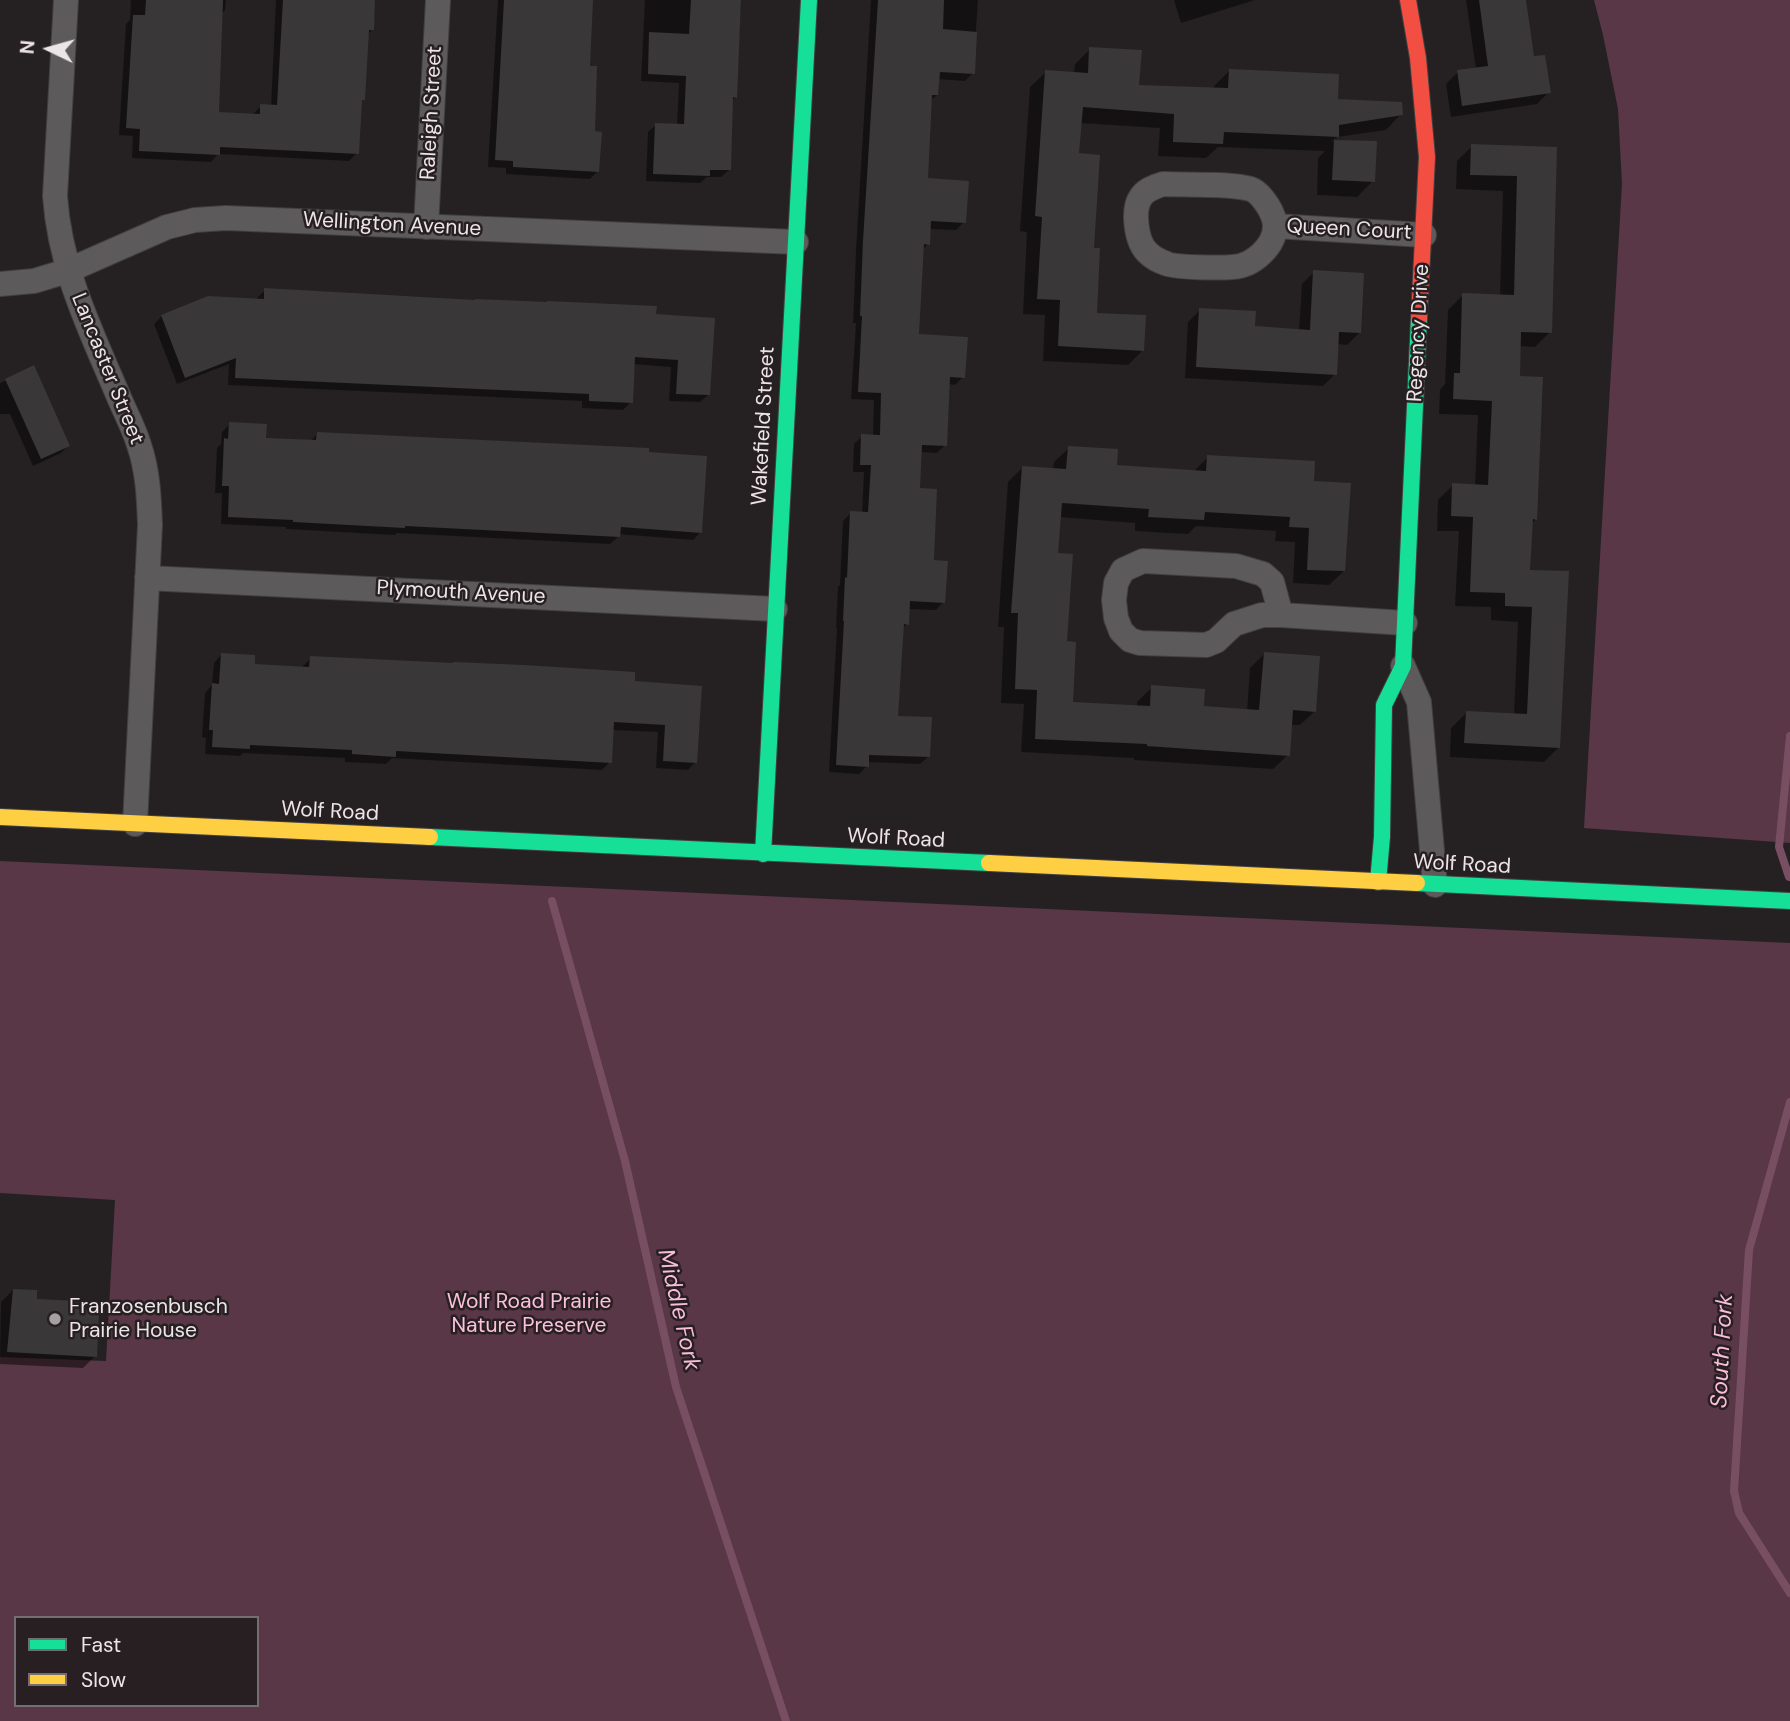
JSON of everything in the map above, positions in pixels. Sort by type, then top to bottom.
[{"type":"main road","name":"Wakefield Street","points":[[763,854],[809,0]]},
{"type":"main road","name":"Regency Drive","points":[[1378,882],[1382,837],[1384,705],[1403,666],[1427,157],[1418,58],[1408,0]]},
{"type":"main road","name":"Wolf Road","points":[[0,817],[1790,901]]},
{"type":"street","name":"Lancaster Street","points":[[66,0],[56,217],[67,271],[78,302],[139,444],[149,497],[150,525],[135,824]]},
{"type":"street","name":"Raleigh Street","points":[[426,227],[438,0]]},
{"type":"street","name":"Queen Court","points":[[1163,184],[1242,187],[1255,191],[1272,213],[1275,226],[1270,241],[1255,260],[1244,266],[1231,268],[1168,265],[1146,251],[1139,239],[1136,224],[1139,198],[1149,188],[1163,184]]},
{"type":"street","name":"Wellington Avenue","points":[[0,284],[34,281],[67,271],[167,227],[195,220],[226,218],[796,242]]},
{"type":"street","name":"Queen Court","points":[[1275,226],[1424,234]]},
{"type":"street","points":[[1281,614],[1272,582],[1264,574],[1236,566],[1143,561],[1123,570],[1116,583],[1114,600],[1121,631],[1130,640],[1140,643],[1206,645],[1216,641],[1234,624],[1262,615],[1405,623]]},
{"type":"street","name":"Plymouth Avenue","points":[[147,578],[775,609]]},
{"type":"street","name":"Regency Drive","points":[[1403,666],[1419,702],[1435,885]]},
{"type":"green space","points":[[1594,0],[1790,0],[1790,843],[1584,828],[1622,184],[1618,109]]},
{"type":"green space","name":"Wolf Road Prairie Nature Preserve","points":[[0,861],[1790,943],[1790,1721],[0,1721],[0,1357],[106,1361],[115,1200],[0,1193]]},
{"type":"building","points":[[146,0],[223,0],[219,112],[260,114],[260,104],[277,105],[283,0],[375,0],[374,30],[369,30],[359,154],[220,147],[220,155],[139,151],[140,129],[126,128],[133,15],[145,15]]},
{"type":"building","points":[[504,0],[593,0],[590,66],[597,66],[595,131],[602,132],[599,172],[513,167],[513,161],[495,160]]},
{"type":"building","points":[[691,0],[741,0],[737,98],[733,97],[731,170],[710,170],[710,176],[653,174],[655,123],[684,124],[686,76],[648,74],[649,32],[689,34]]},
{"type":"building","points":[[878,0],[944,0],[943,29],[977,32],[975,74],[940,72],[938,95],[932,95],[928,178],[969,181],[966,223],[931,221],[930,245],[924,244],[919,334],[968,337],[965,378],[950,377],[947,446],[922,445],[920,488],[937,489],[934,560],[948,561],[945,603],[910,601],[909,625],[904,624],[898,716],[932,717],[930,757],[869,755],[869,767],[836,765],[850,511],[868,512],[871,465],[860,465],[861,434],[880,435],[881,393],[858,392],[863,241]]},
{"type":"building","points":[[1479,0],[1526,0],[1534,56],[1545,55],[1551,93],[1462,106],[1457,70],[1488,66]]},
{"type":"building","points":[[1089,47],[1142,50],[1139,85],[1228,88],[1229,69],[1339,74],[1338,99],[1402,102],[1403,115],[1339,125],[1339,137],[1224,132],[1223,144],[1173,142],[1174,114],[1083,107],[1079,153],[1100,155],[1094,248],[1100,248],[1097,313],[1146,315],[1144,351],[1058,346],[1060,300],[1037,299],[1042,217],[1035,216],[1045,70],[1088,73]]},
{"type":"building","points":[[1334,140],[1377,141],[1375,182],[1332,180]]},
{"type":"building","points":[[1471,144],[1557,147],[1552,333],[1521,332],[1520,376],[1543,377],[1537,520],[1533,519],[1530,570],[1569,571],[1560,748],[1464,743],[1466,711],[1527,714],[1532,607],[1505,606],[1505,593],[1470,592],[1473,517],[1451,516],[1452,483],[1488,485],[1492,401],[1453,399],[1454,373],[1460,373],[1462,293],[1514,295],[1517,176],[1470,175]]},
{"type":"building","points":[[1313,270],[1364,273],[1361,333],[1339,332],[1337,375],[1196,367],[1199,308],[1256,311],[1255,326],[1310,330]]},
{"type":"building","points":[[264,288],[475,300],[657,306],[656,314],[715,318],[710,395],[676,394],[678,360],[635,357],[633,403],[589,401],[589,394],[235,378],[236,358],[185,378],[161,315],[208,296],[264,299]]},
{"type":"building","points":[[34,365],[70,446],[41,459],[5,379]]},
{"type":"building","points":[[229,422],[267,424],[266,438],[316,440],[317,432],[649,448],[649,452],[707,456],[702,533],[621,527],[620,537],[228,517],[229,486],[222,486],[224,438],[228,439]]},
{"type":"building","points":[[1068,446],[1118,449],[1117,465],[1206,471],[1207,455],[1315,461],[1314,481],[1351,483],[1345,571],[1307,570],[1309,528],[1289,527],[1290,517],[1205,512],[1204,520],[1148,517],[1149,509],[1062,503],[1058,553],[1073,554],[1067,641],[1076,642],[1073,702],[1150,706],[1151,685],[1205,689],[1204,706],[1259,710],[1264,652],[1320,656],[1316,712],[1293,710],[1290,756],[1147,744],[1035,739],[1037,690],[1015,689],[1018,613],[1011,613],[1022,466],[1066,469]]},
{"type":"building","points":[[221,653],[255,655],[255,664],[309,667],[310,656],[635,672],[635,681],[702,686],[697,763],[663,761],[665,725],[614,722],[612,763],[396,751],[396,757],[352,754],[352,750],[250,745],[250,749],[212,747],[213,730],[209,730],[212,683],[219,684]]},
{"type":"building","name":"Franzosenbusch Prairie House","points":[[13,1289],[37,1290],[37,1299],[79,1301],[78,1308],[94,1309],[93,1314],[99,1314],[97,1357],[7,1352]]},
{"type":"waterway","name":"South Fork","points":[[1789,877],[1779,847],[1790,736]]},
{"type":"waterway","name":"Middle Fork","points":[[552,901],[625,1161],[676,1387],[786,1721]]},
{"type":"waterway","name":"South Fork","points":[[1790,1102],[1749,1250],[1734,1491],[1739,1513],[1790,1593]]},
{"type":"traffic: fast","points":[[763,854],[809,0]]},
{"type":"traffic: fast","points":[[1378,882],[1382,837],[1384,705],[1403,666],[1419,318]]},
{"type":"traffic: fast","points":[[430,837],[989,863]]},
{"type":"traffic: fast","points":[[1417,883],[1790,901]]},
{"type":"traffic: slow","points":[[0,817],[430,837]]},
{"type":"traffic: slow","points":[[989,863],[1417,883]]},
{"type":"traffic: jam","points":[[1408,0],[1418,58],[1427,157],[1419,318]]},
{"type":"place","name":"Franzosenbusch Prairie House","points":[[55,1319]]}]
